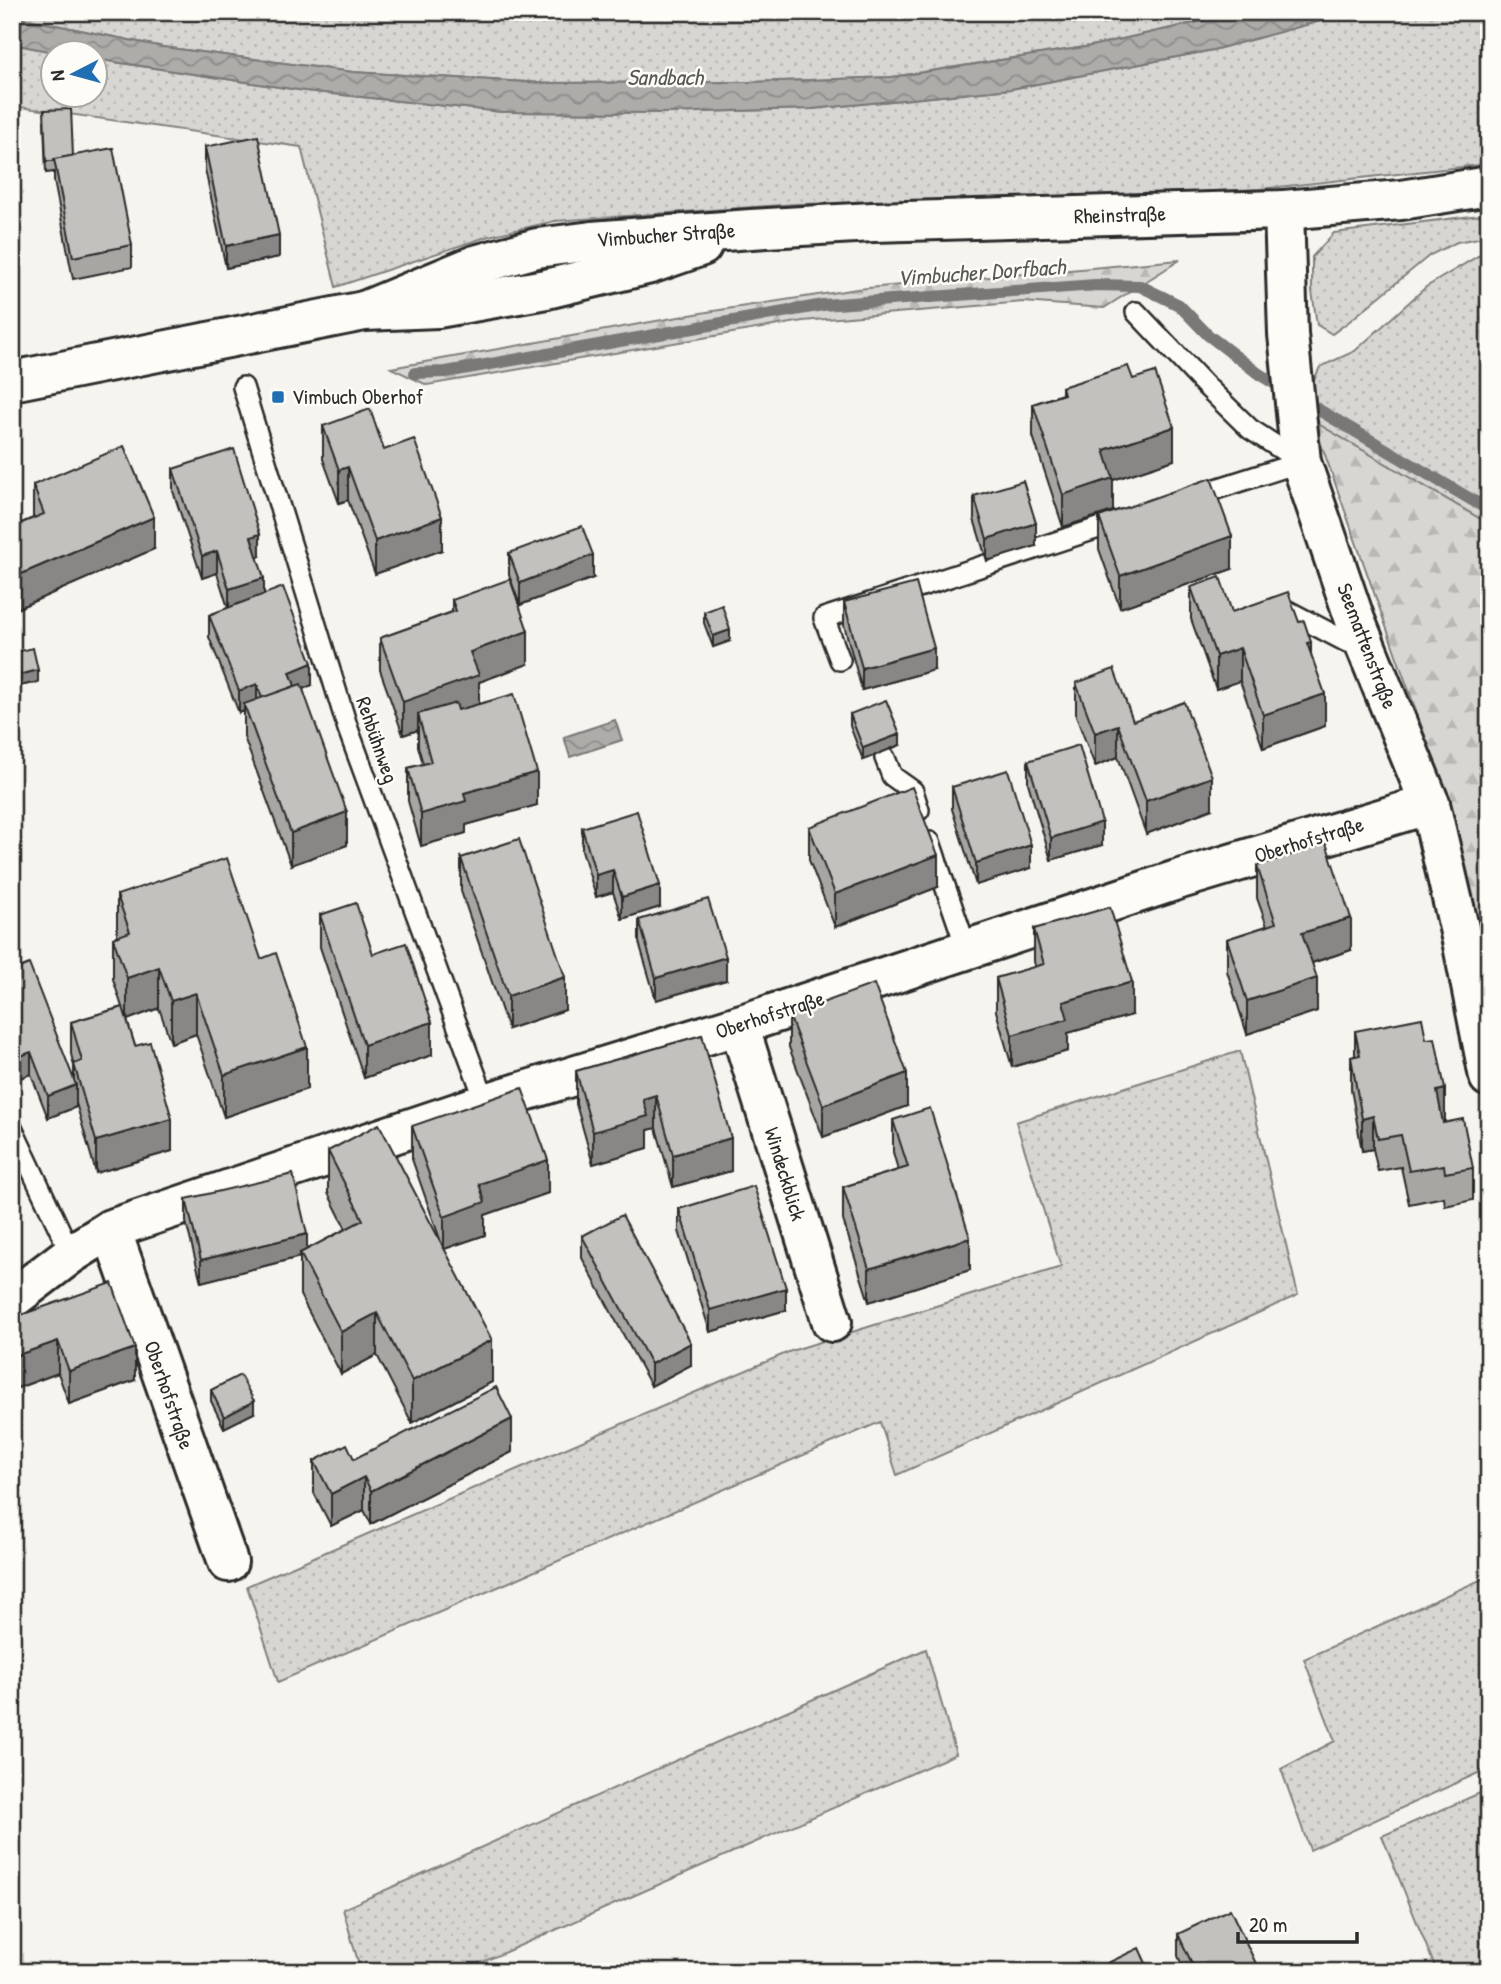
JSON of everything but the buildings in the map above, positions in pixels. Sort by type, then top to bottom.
[{"type":"street","name":"Rheinstraße","points":[[751,229],[887,222],[1284,210],[1401,200],[1489,186]]},
{"type":"street","name":"Seemattenstraße","points":[[1284,210],[1288,334],[1301,461],[1362,637],[1430,804],[1463,945],[1489,1077]]},
{"type":"street","name":"Vimbucher Straße","points":[[12,381],[364,311],[438,308],[546,289],[650,264],[751,229]]},
{"type":"street","name":"Oberhofstraße","points":[[12,1299],[71,1254],[111,1228],[486,1103],[739,1025],[1177,880],[1430,804]]},
{"type":"street","name":"Windeckblick","points":[[739,1025],[832,1322]]},
{"type":"street","name":"Oberhofstraße","points":[[111,1228],[228,1562]]},
{"type":"lane","points":[[1136,312],[1250,429],[1301,461]]},
{"type":"lane","name":"Rehbühnweg","points":[[243,387],[348,729],[486,1103]]},
{"type":"lane","points":[[1168,505],[1301,461]]},
{"type":"lane","points":[[840,660],[824,618],[1142,514]]},
{"type":"lane","points":[[1256,615],[1280,607],[1347,642],[1362,637]]},
{"type":"lane","points":[[885,758],[892,776],[913,791],[967,950]]},
{"type":"lane","points":[[12,1128],[71,1254]]},
{"type":"green space","points":[[12,12],[1243,12],[1091,46],[892,77],[752,82],[545,83],[353,72],[163,47],[12,16]]},
{"type":"green space","points":[[1354,12],[1489,12],[1489,164],[1259,189],[1057,199],[796,204],[555,221],[489,236],[336,287],[301,147],[12,106],[12,44],[38,49],[38,108],[108,108],[108,61],[305,91],[502,112],[663,113],[812,109],[1011,89],[1213,50]]},
{"type":"green space","points":[[1489,214],[1489,236],[1457,242],[1430,255],[1332,334],[1317,325],[1312,291],[1312,257],[1334,233]]},
{"type":"green space","points":[[1489,254],[1489,524],[1313,421],[1308,393],[1320,367],[1355,351],[1426,287],[1478,256]]},
{"type":"green space","points":[[1180,260],[1104,308],[1023,302],[803,321],[427,385],[391,368],[707,312],[857,289]]},
{"type":"green space","points":[[1313,421],[1489,524],[1489,1015],[1442,784]]},
{"type":"green space","points":[[1240,1051],[1298,1295],[897,1475],[880,1422],[278,1682],[247,1586],[791,1351],[1061,1267],[1016,1122]]},
{"type":"green space","points":[[1489,1576],[1489,1768],[1310,1850],[1281,1769],[1335,1741],[1304,1659]]},
{"type":"green space","points":[[926,1649],[956,1754],[460,1972],[361,1972],[343,1909]]},
{"type":"green space","points":[[1489,1789],[1489,1972],[1437,1972],[1382,1836]]},
{"type":"water","points":[[1243,12],[1354,12],[1213,50],[1011,89],[812,109],[663,113],[502,112],[305,91],[108,61],[108,38],[38,38],[38,49],[12,44],[12,16],[163,47],[353,72],[545,83],[752,82],[892,77],[1091,46]]},
{"type":"water","points":[[615,720],[622,740],[570,757],[564,737]]},
{"type":"waterway","name":"Vimbucher Dorfbach","points":[[415,373],[446,372],[823,305],[1095,285],[1140,286],[1179,305],[1208,335],[1259,374],[1287,391]]},
{"type":"waterway","name":"Vimbucher Dorfbach","points":[[1302,400],[1489,510]]},
{"type":"place","name":"Vimbuch Oberhof","points":[[278,397]]},
{"type":"water label","name":"Sandbach","points":[[665,77]]}]
